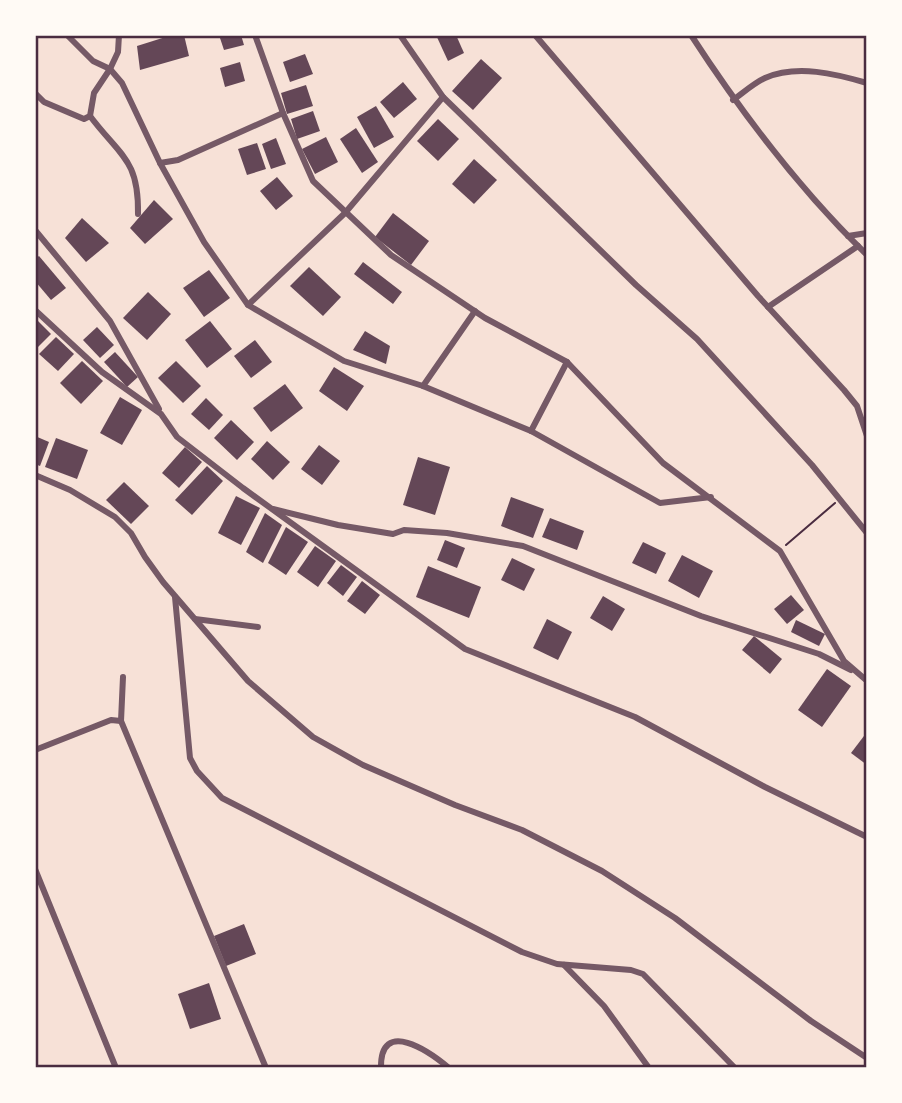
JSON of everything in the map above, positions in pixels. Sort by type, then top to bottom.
[{"type":"street","points":[[67,35],[93,61],[110,69],[122,83],[160,163],[204,242],[248,305],[344,361],[424,386],[531,431],[660,503],[711,497]]},
{"type":"street","points":[[90,116],[94,93],[118,52],[119,35]]},
{"type":"street","points":[[255,35],[283,113],[313,181],[391,255],[475,311],[566,362],[663,463],[780,551],[844,661],[867,681]]},
{"type":"street","points":[[400,35],[443,97],[628,277],[697,339],[812,465],[867,533]]},
{"type":"street","points":[[535,35],[768,307],[857,406],[867,436]]},
{"type":"street","points":[[691,35],[733,100],[777,157],[817,204],[867,255]]},
{"type":"street","points":[[733,100],[765,78],[794,71],[836,74],[867,83]]},
{"type":"street","points":[[35,93],[44,102],[84,119],[90,116]]},
{"type":"street","points":[[248,305],[345,213],[443,97]]},
{"type":"street","points":[[160,163],[178,160],[283,113]]},
{"type":"street","points":[[90,116],[124,153],[139,191],[138,215]]},
{"type":"street","points":[[35,230],[110,321],[161,414],[177,437],[271,509],[465,649],[635,717],[765,787],[867,837]]},
{"type":"street","points":[[848,236],[867,233]]},
{"type":"street","points":[[768,307],[858,246]]},
{"type":"street","points":[[35,310],[102,372],[161,414]]},
{"type":"street","points":[[424,386],[475,311]]},
{"type":"street","points":[[531,431],[566,362]]},
{"type":"street","points":[[35,475],[70,490],[115,517],[131,533],[145,557],[174,595],[248,681],[313,737],[363,765],[456,806],[510,825],[602,870],[697,933],[811,1021],[867,1058]]},
{"type":"street","points":[[271,509],[393,534],[404,530],[474,536],[529,548],[701,616],[744,628],[825,657],[859,674],[867,681]]},
{"type":"street","points":[[174,595],[190,758],[197,771],[222,798],[522,952],[564,965],[631,970],[643,974],[735,1068]]},
{"type":"street","points":[[195,619],[258,627]]},
{"type":"street","points":[[124,677],[121,721],[266,1068]]},
{"type":"street","points":[[35,750],[111,720],[121,721]]},
{"type":"street","points":[[35,869],[116,1068]]},
{"type":"street","points":[[564,965],[604,1006],[649,1068]]},
{"type":"street","points":[[381,1068],[385,1049],[393,1042],[400,1041],[421,1046],[449,1068]]},
{"type":"path","points":[[780,551],[840,499]]},
{"type":"building","points":[[172,35],[184,35],[189,56],[140,70],[137,46]]},
{"type":"building","points":[[219,35],[241,35],[244,45],[224,50]]},
{"type":"building","points":[[436,35],[456,35],[464,53],[448,61]]},
{"type":"building","points":[[305,54],[313,74],[290,82],[283,62]]},
{"type":"building","points":[[481,59],[502,78],[473,110],[452,91]]},
{"type":"building","points":[[240,62],[245,81],[225,87],[220,68]]},
{"type":"building","points":[[403,82],[417,99],[394,118],[380,102]]},
{"type":"building","points":[[306,85],[313,106],[287,114],[281,93]]},
{"type":"building","points":[[376,106],[394,137],[374,148],[357,117]]},
{"type":"building","points":[[313,111],[320,131],[297,139],[291,119]]},
{"type":"building","points":[[438,119],[459,139],[438,161],[417,141]]},
{"type":"building","points":[[356,128],[378,162],[362,173],[340,139]]},
{"type":"building","points":[[326,137],[338,162],[315,174],[302,149]]},
{"type":"building","points":[[276,138],[286,164],[271,169],[262,144]]},
{"type":"building","points":[[257,143],[266,169],[247,175],[238,149]]},
{"type":"building","points":[[474,159],[497,180],[474,204],[452,184]]},
{"type":"building","points":[[277,177],[293,196],[276,210],[260,191]]},
{"type":"building","points":[[154,200],[173,219],[145,244],[130,228]]},
{"type":"building","points":[[393,213],[429,241],[411,265],[375,237]]},
{"type":"building","points":[[82,218],[109,243],[86,262],[65,238]]},
{"type":"building","points":[[39,256],[66,288],[51,300],[35,281],[35,259]]},
{"type":"building","points":[[363,262],[402,292],[393,304],[354,274]]},
{"type":"building","points":[[309,267],[341,297],[323,316],[290,286]]},
{"type":"building","points":[[209,270],[230,298],[204,317],[183,288]]},
{"type":"building","points":[[148,292],[171,314],[147,340],[123,318]]},
{"type":"building","points":[[35,318],[51,334],[35,350]]},
{"type":"building","points":[[210,321],[232,349],[207,368],[185,340]]},
{"type":"building","points":[[97,327],[114,345],[100,358],[83,340]]},
{"type":"building","points":[[365,331],[390,346],[386,364],[353,350]]},
{"type":"building","points":[[56,337],[74,354],[58,371],[39,354]]},
{"type":"building","points":[[255,340],[272,362],[251,378],[234,356]]},
{"type":"building","points":[[115,352],[138,377],[127,387],[104,362]]},
{"type":"building","points":[[82,361],[103,381],[81,404],[60,383]]},
{"type":"building","points":[[176,361],[201,386],[183,403],[158,378]]},
{"type":"building","points":[[334,367],[364,386],[347,411],[319,391]]},
{"type":"building","points":[[285,384],[303,408],[271,432],[253,408]]},
{"type":"building","points":[[120,397],[142,410],[122,445],[100,433]]},
{"type":"building","points":[[206,398],[223,415],[209,430],[191,414]]},
{"type":"building","points":[[231,420],[254,442],[237,460],[214,438]]},
{"type":"building","points":[[35,436],[49,442],[40,466],[35,464]]},
{"type":"building","points":[[56,438],[88,450],[77,479],[45,467]]},
{"type":"building","points":[[267,441],[290,462],[273,480],[251,459]]},
{"type":"building","points":[[319,445],[340,461],[322,485],[301,469]]},
{"type":"building","points":[[185,447],[202,462],[179,488],[162,473]]},
{"type":"building","points":[[418,457],[450,467],[435,515],[403,505]]},
{"type":"building","points":[[207,466],[223,481],[192,515],[175,500]]},
{"type":"building","points":[[124,482],[149,506],[131,524],[106,500]]},
{"type":"building","points":[[236,496],[260,508],[241,545],[218,533]]},
{"type":"building","points":[[511,497],[544,509],[533,538],[501,526]]},
{"type":"building","points":[[265,513],[282,525],[263,563],[246,552]]},
{"type":"building","points":[[550,518],[584,531],[577,550],[542,537]]},
{"type":"building","points":[[286,527],[308,542],[286,575],[268,563]]},
{"type":"building","points":[[445,540],[465,548],[457,568],[437,560]]},
{"type":"building","points":[[643,542],[666,553],[656,574],[632,563]]},
{"type":"building","points":[[315,546],[336,561],[318,587],[297,572]]},
{"type":"building","points":[[682,555],[713,571],[699,598],[668,581]]},
{"type":"building","points":[[512,558],[535,569],[524,591],[501,580]]},
{"type":"building","points":[[341,565],[357,577],[343,596],[327,583]]},
{"type":"building","points":[[428,566],[481,587],[469,618],[416,597]]},
{"type":"building","points":[[362,581],[380,595],[365,614],[347,601]]},
{"type":"building","points":[[791,595],[804,610],[787,624],[774,609]]},
{"type":"building","points":[[603,596],[625,609],[612,631],[590,618]]},
{"type":"building","points":[[547,619],[572,632],[558,660],[533,648]]},
{"type":"building","points":[[796,620],[825,634],[819,646],[791,632]]},
{"type":"building","points":[[754,636],[782,659],[770,674],[742,650]]},
{"type":"building","points":[[827,669],[851,686],[822,727],[798,710]]},
{"type":"building","points":[[867,732],[867,765],[851,753]]},
{"type":"building","points":[[244,924],[256,954],[226,966],[214,936]]},
{"type":"building","points":[[209,983],[221,1019],[190,1029],[178,994]]}]
